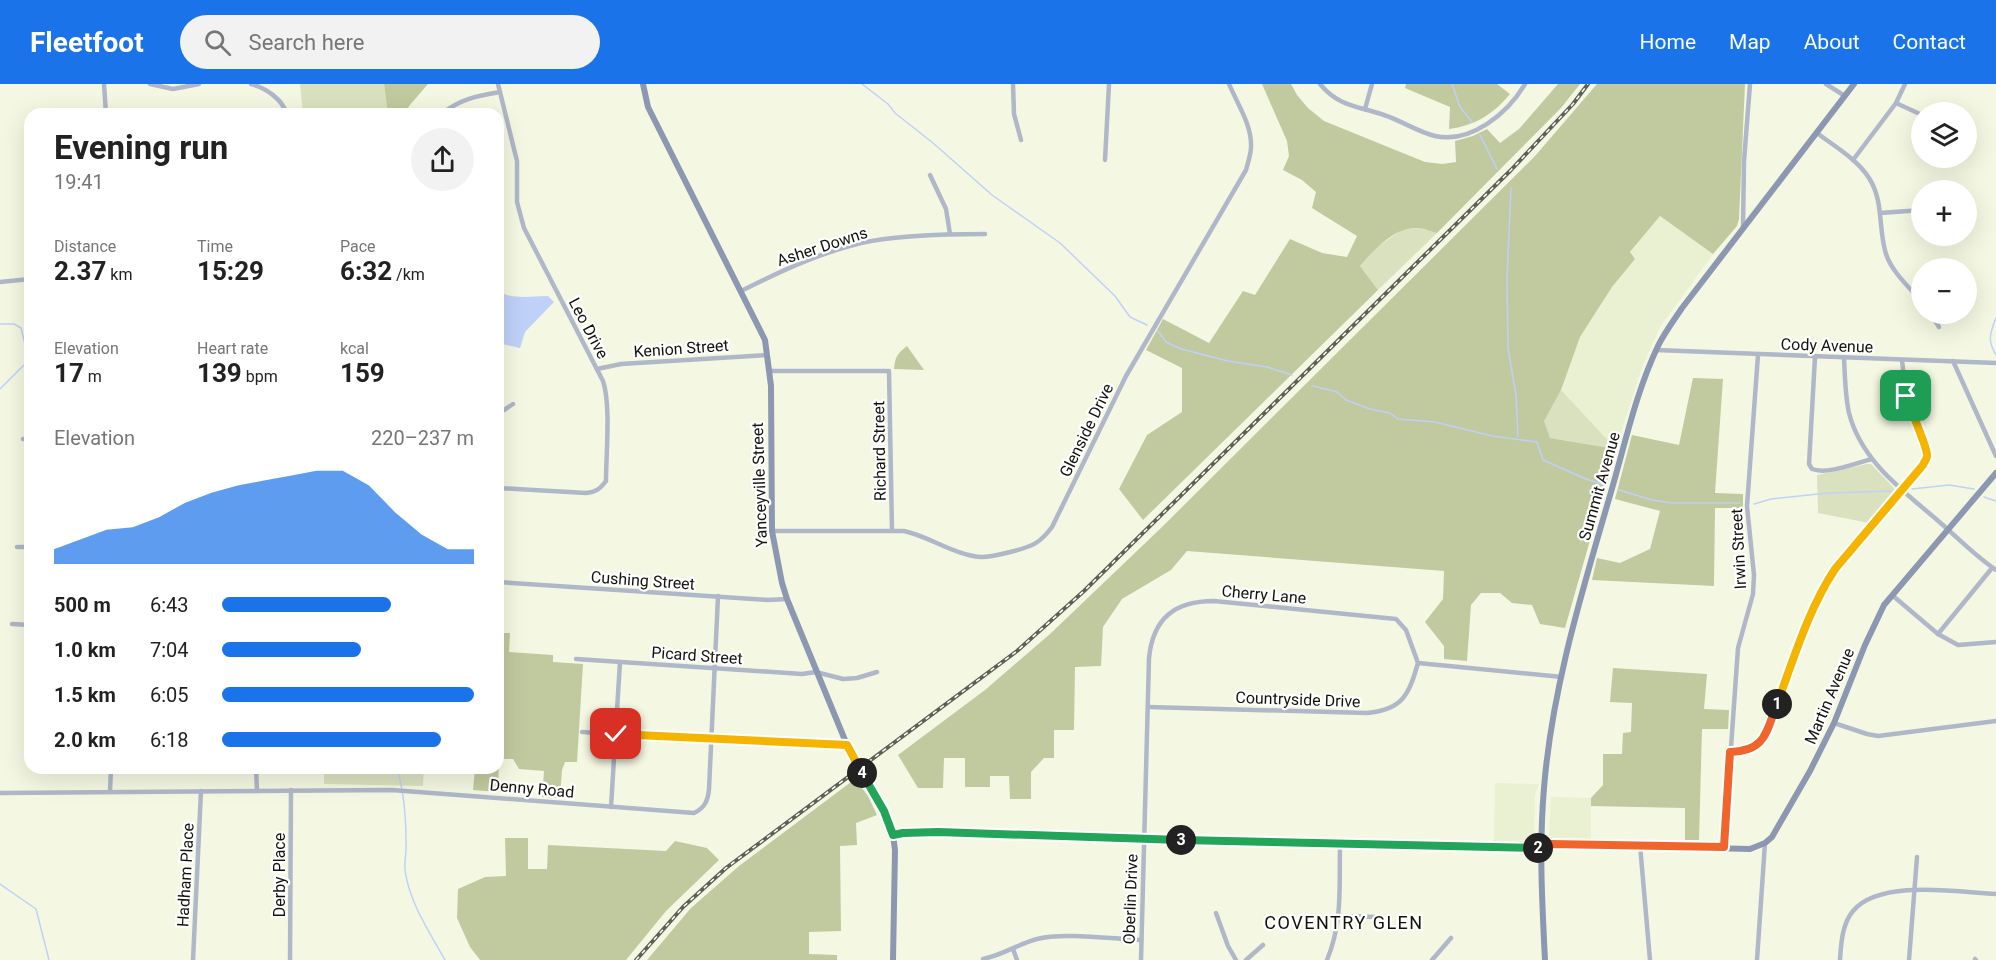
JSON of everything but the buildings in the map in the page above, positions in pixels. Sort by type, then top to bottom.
[{"type":"main road","name":"Yanceyville Street","points":[[643,84],[648,107],[765,340],[770,371],[772,531],[782,583],[847,745],[884,811],[893,835],[895,850],[893,960]]},
{"type":"main road","name":"Summit Avenue","points":[[1545,960],[1540,847],[1544,787],[1552,729],[1562,677],[1592,558],[1636,404],[1656,350],[1682,308],[1854,84]]},
{"type":"main road","name":"Martin Avenue","points":[[1765,843],[1779,827],[1834,723],[1884,605],[1996,473]]},
{"type":"main road","points":[[893,835],[938,832],[1532,849],[1550,844],[1750,849],[1765,843]]},
{"type":"street","points":[[104,84],[106,108]]},
{"type":"street","points":[[150,84],[172,89],[199,84]]},
{"type":"street","points":[[251,84],[267,91],[285,108]]},
{"type":"street","name":"Leo Drive","points":[[498,84],[504,108]]},
{"type":"street","points":[[1013,84],[1014,114],[1021,140]]},
{"type":"street","points":[[1105,160],[1108,84]]},
{"type":"street","name":"Glenside Drive","points":[[772,531],[892,530],[915,533],[973,556],[990,556],[1022,549],[1044,538],[1127,374],[1246,170],[1252,150],[1251,140],[1248,127],[1228,84]]},
{"type":"street","points":[[1320,84],[1333,98],[1342,103],[1383,114],[1437,136],[1459,136],[1482,126],[1512,102],[1525,84]]},
{"type":"street","points":[[1365,109],[1372,84]]},
{"type":"street","points":[[1743,226],[1744,161],[1750,84]]},
{"type":"street","points":[[1826,84],[1845,96]]},
{"type":"street","points":[[1853,160],[1896,104],[1905,84]]},
{"type":"street","points":[[449,108],[474,96],[500,92]]},
{"type":"street","points":[[1896,104],[1911,110]]},
{"type":"street","name":"Leo Drive","points":[[504,108],[517,161],[517,202],[524,228],[607,391],[606,481],[600,489],[586,494],[504,488]]},
{"type":"street","points":[[1817,133],[1853,160],[1875,188],[1887,256],[1911,290]]},
{"type":"street","points":[[930,175],[946,209],[950,234]]},
{"type":"street","points":[[1880,213],[1911,211]]},
{"type":"street","name":"Asher Downs","points":[[741,291],[784,269],[858,244],[950,234],[985,234]]},
{"type":"street","points":[[0,282],[24,280]]},
{"type":"street","name":"Cody Avenue","points":[[1656,350],[1996,363]]},
{"type":"street","name":"Kenion Street","points":[[597,369],[621,364],[768,355]]},
{"type":"street","name":"Irwin Street","points":[[1724,847],[1738,648],[1754,594],[1747,506],[1758,355]]},
{"type":"street","points":[[1815,357],[1809,464],[1812,469],[1818,471],[1872,459]]},
{"type":"street","points":[[1844,358],[1846,394],[1850,413],[1862,444],[1872,459],[1901,491],[1994,569],[1938,634]]},
{"type":"street","points":[[1730,752],[1750,750],[1764,739],[1808,621],[1825,585],[1835,569],[1928,457],[1927,448],[1906,396],[1902,360]]},
{"type":"street","points":[[1953,361],[1996,456]]},
{"type":"street","name":"Richard Street","points":[[770,371],[889,371],[892,530]]},
{"type":"street","points":[[504,410],[513,404]]},
{"type":"street","points":[[17,547],[24,547]]},
{"type":"street","name":"Cushing Street","points":[[504,582],[768,600],[787,599]]},
{"type":"street","points":[[1892,595],[1938,634],[1958,645],[1996,642]]},
{"type":"street","points":[[711,740],[718,596]]},
{"type":"street","name":"Cherry Lane","points":[[1144,839],[1149,658],[1154,633],[1161,622],[1173,611],[1196,601],[1214,601],[1396,619],[1406,630],[1418,663]]},
{"type":"street","points":[[12,624],[24,625]]},
{"type":"street","name":"Picard Street","points":[[576,659],[801,674],[816,672],[843,680],[877,672]]},
{"type":"street","points":[[611,807],[620,662]]},
{"type":"street","points":[[1418,663],[1562,677]]},
{"type":"street","name":"Countryside Drive","points":[[1148,707],[1382,712],[1404,698],[1411,686],[1418,663]]},
{"type":"street","points":[[1834,723],[1867,734],[1878,735],[1996,721]]},
{"type":"street","points":[[582,732],[847,745]]},
{"type":"street","name":"Denny Road","points":[[0,793],[416,791],[687,814],[701,810],[708,798],[711,740]]},
{"type":"street","points":[[110,792],[111,774]]},
{"type":"street","points":[[256,774],[257,791]]},
{"type":"street","name":"Derby Place","points":[[290,960],[291,790]]},
{"type":"street","name":"Hadham Place","points":[[193,960],[201,791]]},
{"type":"street","name":"Oberlin Drive","points":[[1141,960],[1144,839]]},
{"type":"street","points":[[1756,960],[1765,843]]},
{"type":"street","points":[[1327,960],[1336,934],[1339,916],[1340,845]]},
{"type":"street","points":[[1640,845],[1650,960]]},
{"type":"street","points":[[1909,960],[1917,857]]},
{"type":"street","points":[[1840,960],[1842,937],[1852,912],[1871,897],[1894,891],[1996,894]]},
{"type":"street","points":[[1216,913],[1221,930],[1236,960]]},
{"type":"street","points":[[1339,916],[1378,917]]},
{"type":"street","points":[[984,959],[1039,938],[1141,940]]},
{"type":"street","points":[[1432,960],[1451,939]]},
{"type":"street","points":[[1246,960],[1263,945]]},
{"type":"street","points":[[1013,949],[1017,960]]},
{"type":"shaded area","points":[[300,84],[384,84],[387,108],[302,108]]},
{"type":"shaded area","points":[[384,84],[428,84],[408,108],[387,108]]},
{"type":"shaded area","points":[[1262,84],[1291,84],[1308,108],[1324,121],[1425,162],[1442,164],[1456,162],[1455,141],[1487,129],[1500,143],[1519,129],[1558,84],[1580,84],[1561,108],[1437,233],[1409,228],[1393,235],[1372,253],[1360,266],[1378,290],[1143,520],[1119,489],[1147,435],[1182,412],[1182,368],[1146,350],[1163,319],[1209,343],[1243,291],[1255,295],[1290,239],[1322,253],[1347,257],[1357,236],[1312,208],[1316,192],[1302,180],[1283,170],[1289,156],[1287,141]]},
{"type":"shaded area","points":[[1406,84],[1497,84],[1510,94],[1483,118],[1449,129],[1450,107],[1405,88]]},
{"type":"shaded area","points":[[1597,84],[1745,84],[1739,219],[1737,226],[1713,254],[1660,216],[1630,252],[1635,259],[1612,287],[1580,337],[1561,390],[1544,421],[1550,438],[1616,449],[1565,628],[1540,624],[1532,605],[1512,603],[1500,593],[1481,593],[1471,605],[1467,661],[1444,659],[1444,646],[1425,622],[1443,599],[1444,571],[1187,551],[1171,570],[1122,599],[1103,627],[1101,666],[1075,667],[1074,730],[1054,730],[1054,758],[1044,758],[1031,772],[1031,799],[1010,799],[1009,776],[990,776],[990,787],[965,787],[965,758],[944,758],[943,788],[918,788],[898,755],[985,690],[1050,634],[1162,527],[1535,156]]},
{"type":"shaded area","points":[[1660,216],[1713,254],[1660,327],[1641,370],[1616,449],[1561,390],[1580,337],[1612,287],[1635,259],[1630,253]]},
{"type":"shaded area","points":[[1419,228],[1437,233],[1378,290],[1360,266],[1377,247],[1403,229]]},
{"type":"shaded area","points":[[907,346],[924,370],[894,369],[897,356]]},
{"type":"shaded area","points":[[1693,378],[1723,379],[1715,493],[1743,494],[1743,508],[1715,508],[1714,586],[1592,580],[1597,558],[1620,563],[1650,549],[1660,511],[1615,499],[1632,435],[1679,445]]},
{"type":"shaded area","points":[[1561,390],[1616,449],[1550,438],[1543,421]]},
{"type":"shaded area","points":[[1871,464],[1894,488],[1894,494],[1869,523],[1818,513],[1817,475]]},
{"type":"shaded area","points":[[504,633],[510,633],[509,652],[553,655],[553,662],[583,664],[577,762],[565,762],[562,770],[560,798],[542,797],[544,771],[519,769],[513,759],[504,759]]},
{"type":"shaded area","points":[[1613,668],[1707,674],[1704,709],[1729,710],[1728,729],[1702,729],[1699,840],[1685,840],[1685,808],[1591,806],[1591,798],[1603,785],[1603,754],[1622,754],[1623,733],[1631,732],[1632,703],[1610,702]]},
{"type":"shaded area","points":[[324,774],[424,774],[423,786],[324,784]]},
{"type":"shaded area","points":[[474,774],[499,774],[498,792],[473,790]]},
{"type":"shaded area","points":[[855,779],[868,796],[877,815],[856,823],[857,845],[840,846],[841,931],[809,932],[809,954],[837,955],[837,960],[647,960],[691,908],[739,866]]},
{"type":"shaded area","points":[[1495,783],[1539,784],[1535,796],[1534,839],[1532,842],[1494,841]]},
{"type":"shaded area","points":[[1551,797],[1591,798],[1591,839],[1554,839],[1549,835]]},
{"type":"shaded area","points":[[505,838],[528,838],[528,869],[547,869],[548,845],[666,851],[675,841],[707,848],[719,860],[666,911],[626,960],[480,960],[470,947],[457,918],[458,889],[485,877],[506,876]]},
{"type":"water","points":[[504,294],[516,297],[548,296],[554,302],[525,332],[520,348],[504,344]]},
{"type":"waterway","points":[[862,84],[992,195],[1060,243],[1115,296],[1130,317],[1147,325]]},
{"type":"waterway","points":[[1452,84],[1460,107],[1472,122]]},
{"type":"waterway","points":[[1480,135],[1497,169]]},
{"type":"waterway","points":[[1511,188],[1507,278],[1508,348],[1516,395],[1518,437]]},
{"type":"waterway","points":[[1996,318],[1990,336],[1996,355]]},
{"type":"waterway","points":[[0,324],[14,324],[21,328],[24,340]]},
{"type":"waterway","points":[[1158,331],[1166,342],[1181,349],[1228,361],[1267,367],[1292,375]]},
{"type":"waterway","points":[[0,389],[24,365]]},
{"type":"waterway","points":[[1313,386],[1337,392],[1346,400],[1370,409],[1390,413],[1398,419],[1435,422],[1492,436],[1537,442],[1543,460],[1605,485]]},
{"type":"waterway","points":[[1912,489],[1949,485],[1974,489]]},
{"type":"waterway","points":[[1619,490],[1652,500],[1672,503],[1740,503]]},
{"type":"waterway","points":[[1754,504],[1771,499],[1828,493],[1891,491]]},
{"type":"waterway","points":[[1984,497],[1996,501]]},
{"type":"waterway","points":[[398,774],[405,814],[407,882],[421,917],[445,960]]},
{"type":"waterway","points":[[0,884],[36,909],[49,960]]},
{"type":"railway","points":[[636,960],[683,907],[726,868],[1017,651],[1084,591],[1511,170],[1573,104],[1588,84]]},
{"type":"district","name":"COVENTRY GLEN","points":[[1344,923]]},
{"type":"route","points":[[616,734],[847,745],[884,811],[893,835],[938,832],[1532,849],[1550,844],[1724,847],[1730,783],[1730,752],[1750,750],[1764,739],[1808,621],[1825,585],[1835,569],[1928,457],[1927,448],[1906,396]]}]
